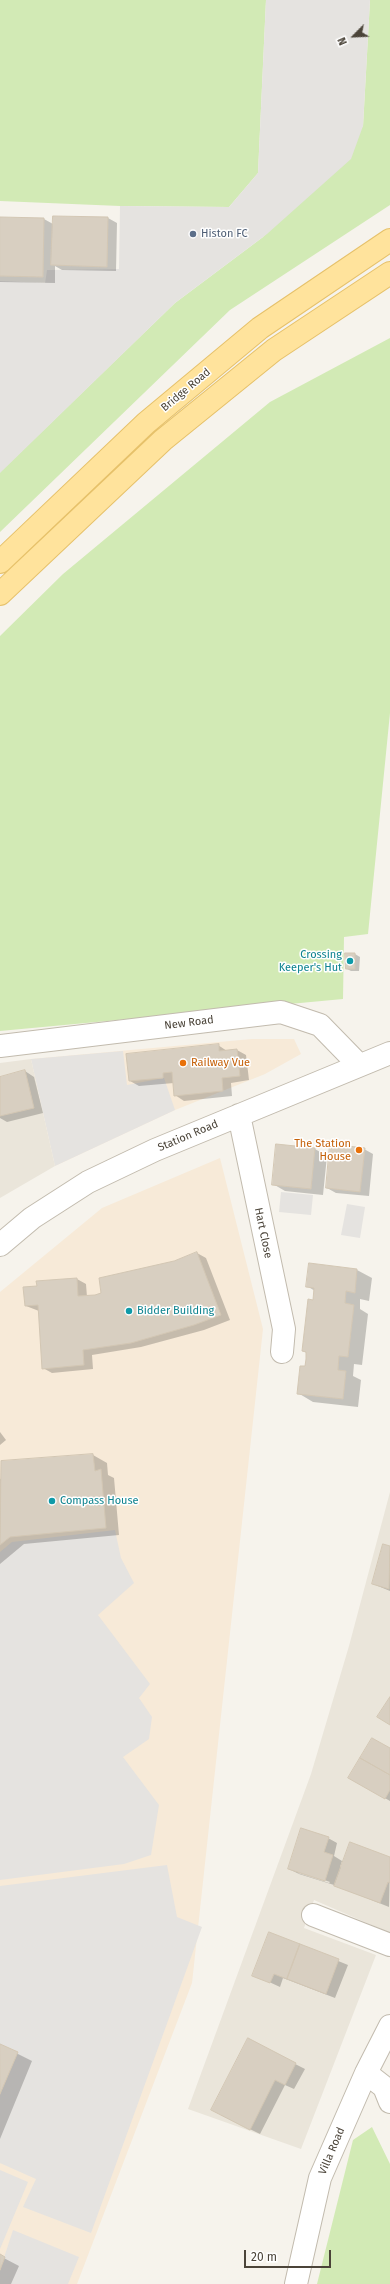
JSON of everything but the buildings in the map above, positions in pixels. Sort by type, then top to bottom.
[{"type":"main road","name":"Bridge Road","points":[[0,562],[146,423],[260,328],[388,241]]},
{"type":"main road","points":[[0,594],[163,440],[274,350],[390,273]]},
{"type":"street","name":"New Road","points":[[0,1046],[281,1012],[320,1025],[359,1066]]},
{"type":"street","name":"Station Road","points":[[0,1245],[32,1218],[83,1184],[155,1150],[390,1053]]},
{"type":"street","name":"Hart Close","points":[[239,1115],[284,1329],[282,1352]]},
{"type":"street","points":[[313,1915],[390,1944]]},
{"type":"street","name":"Villa Road","points":[[296,2284],[320,2178],[366,2073],[390,2026]]},
{"type":"street","points":[[366,2073],[384,2087],[390,2102]]},
{"type":"shaded area","name":"Histon FC","points":[[266,0],[370,0],[363,126],[351,159],[267,234],[175,303],[0,473],[0,281],[45,283],[47,270],[119,269],[120,206],[229,207],[258,173]]},
{"type":"shaded area","points":[[252,1039],[294,1039],[301,1054],[265,1074],[175,1110],[55,1166],[31,1059]]},
{"type":"shaded area","points":[[123,1051],[127,1085],[164,1078],[175,1110],[55,1166],[31,1059]]},
{"type":"shaded area","points":[[31,1059],[55,1166],[0,1198],[0,1063]]},
{"type":"shaded area","points":[[220,1158],[263,1329],[192,1983],[77,2284],[0,2284],[0,1292],[102,1208]]},
{"type":"shaded area","points":[[281,1192],[313,1195],[311,1215],[279,1212]]},
{"type":"shaded area","points":[[347,1204],[365,1207],[360,1238],[341,1235]]},
{"type":"shaded area","points":[[390,1492],[390,1933],[314,1900],[304,1928],[376,1955],[301,2149],[188,2109],[311,1774],[349,1646]]},
{"type":"shaded area","points":[[115,1530],[121,1558],[134,1583],[98,1615],[150,1684],[139,1698],[152,1717],[149,1739],[123,1757],[159,1805],[151,1855],[124,1864],[0,1880],[0,1552],[12,1542]]},
{"type":"shaded area","points":[[167,1865],[177,1917],[202,1927],[91,2233],[23,2207],[36,2179],[0,2163],[0,2094],[18,2052],[0,2044],[0,1886]]},
{"type":"shaded area","points":[[0,2170],[28,2182],[0,2249]]},
{"type":"shaded area","points":[[13,2230],[79,2257],[68,2284],[0,2284],[0,2270]]},
{"type":"green space","points":[[0,0],[266,0],[258,173],[229,207],[120,206],[0,201]]},
{"type":"green space","points":[[370,0],[390,0],[390,205],[230,310],[0,532],[0,472],[175,303],[263,237],[363,126]]},
{"type":"green space","points":[[390,338],[390,713],[368,934],[344,937],[343,999],[0,1031],[0,636],[63,574],[270,402]]},
{"type":"green space","points":[[372,2127],[390,2164],[390,2284],[317,2284],[353,2140]]},
{"type":"place","name":"Histon FC","points":[[193,234]]},
{"type":"place","name":"Crossing Keeper's Hut","points":[[350,961]]},
{"type":"place","name":"Railway Vue","points":[[183,1063]]},
{"type":"place","name":"The Station House","points":[[359,1150]]},
{"type":"place","name":"Bidder Building","points":[[129,1311]]},
{"type":"place","name":"Compass House","points":[[52,1501]]}]
